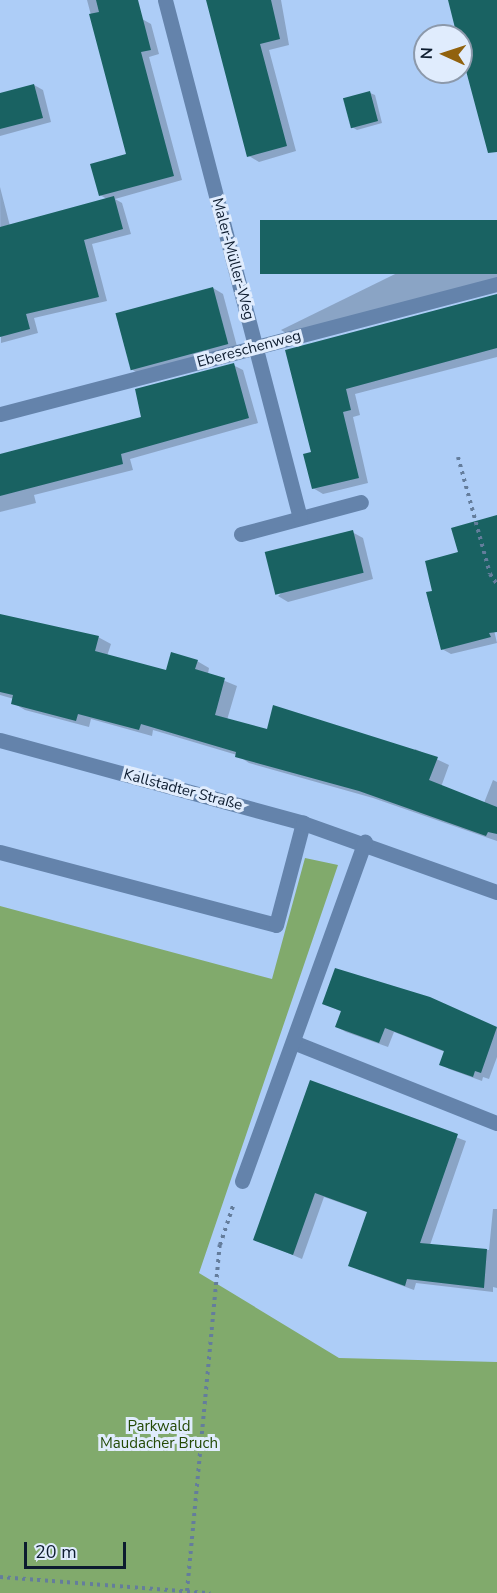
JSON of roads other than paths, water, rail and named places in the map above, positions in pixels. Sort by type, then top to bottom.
[{"type":"street","name":"Maler-Müller-Weg","points":[[165,0],[300,518]]},
{"type":"street","name":"Ebereschenweg","points":[[0,414],[497,284]]},
{"type":"street","points":[[241,534],[362,502]]},
{"type":"street","name":"Kallstadter Straße","points":[[0,740],[303,823],[365,842],[497,892]]},
{"type":"street","points":[[0,852],[276,925],[303,823]]},
{"type":"street","points":[[242,1181],[365,842]]},
{"type":"street","points":[[293,1042],[497,1123]]},
{"type":"park label","name":"Parkwald Maudacher Bruch","points":[[159,1434]]}]
